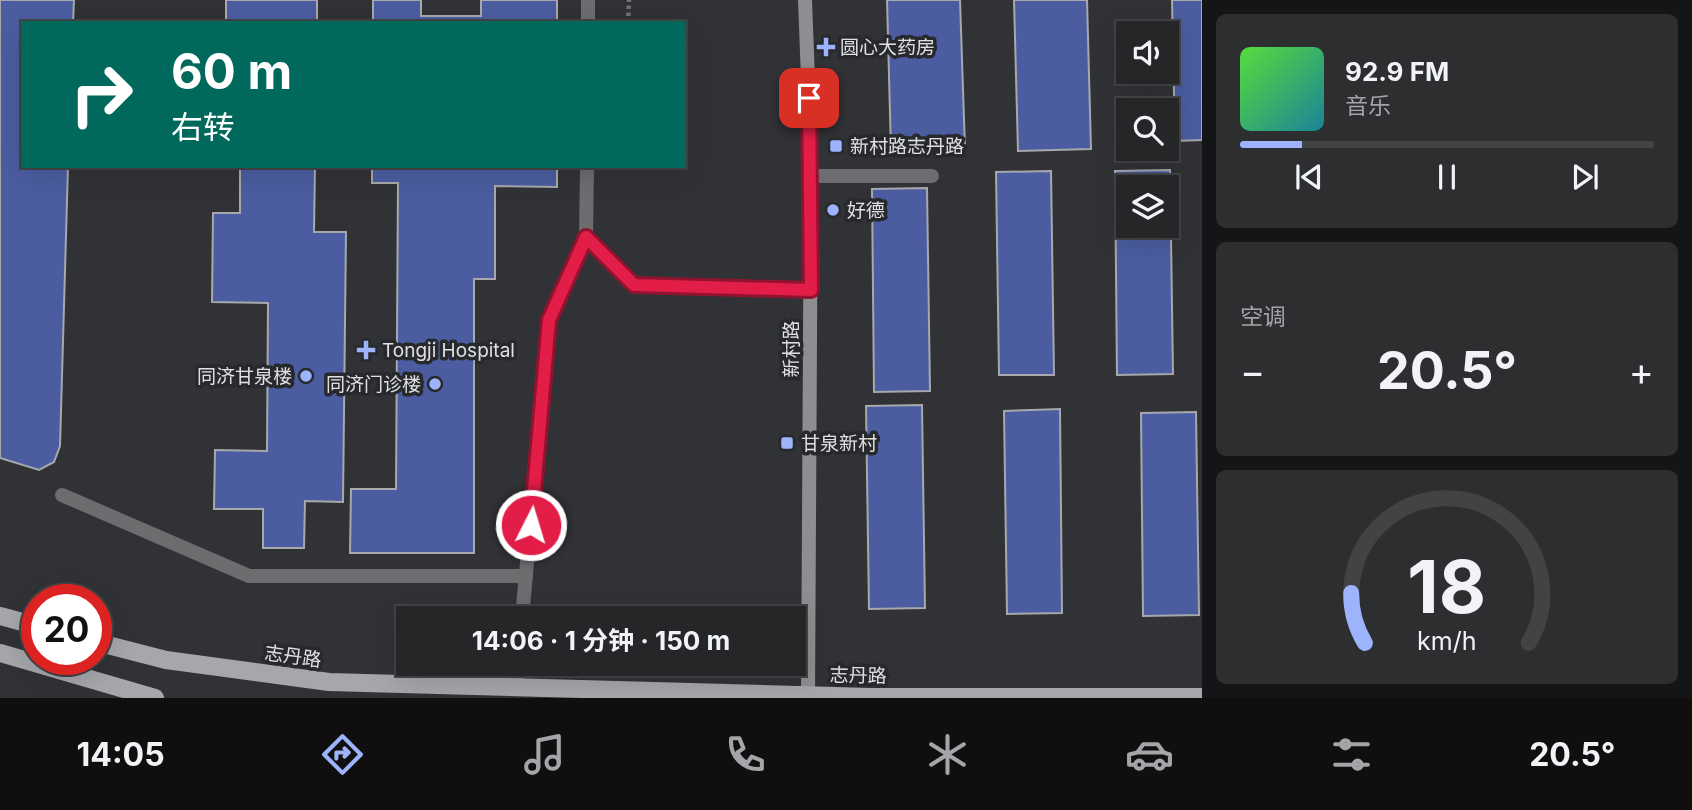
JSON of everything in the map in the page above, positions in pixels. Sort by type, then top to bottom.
[{"type":"main road","name":"新村路","points":[[805,0],[811,176],[808,696]]},
{"type":"main road","points":[[0,616],[21,622]]},
{"type":"main road","name":"志丹路","points":[[112,646],[166,660],[329,682],[808,696],[1202,697]]},
{"type":"main road","points":[[0,653],[155,698]]},
{"type":"lane","points":[[588,0],[588,21]]},
{"type":"lane","points":[[523,606],[549,320],[586,237],[587,168]]},
{"type":"lane","points":[[811,176],[932,176]]},
{"type":"lane","points":[[586,237],[634,285],[811,290]]},
{"type":"lane","points":[[62,495],[249,576],[526,576]]},
{"type":"lane","points":[[516,687],[517,676]]},
{"type":"path","points":[[628,21],[629,0]]},
{"type":"building","points":[[0,0],[74,0],[73,21],[21,21],[21,168],[68,168],[60,446],[54,462],[39,470],[0,458]]},
{"type":"building","points":[[226,0],[317,0],[317,21],[226,21]]},
{"type":"building","points":[[373,0],[421,0],[421,16],[481,16],[481,0],[557,0],[557,21],[373,21]]},
{"type":"building","points":[[887,0],[960,0],[965,149],[891,151]]},
{"type":"building","points":[[1014,0],[1087,0],[1091,149],[1018,151]]},
{"type":"building","points":[[1172,0],[1202,0],[1202,140],[1179,141],[1179,98],[1174,98],[1174,84],[1179,84],[1179,21],[1172,21]]},
{"type":"building","name":"同济甘泉楼","points":[[240,168],[315,168],[314,232],[346,232],[343,502],[305,501],[304,548],[263,548],[263,509],[214,509],[215,450],[267,451],[268,303],[212,302],[213,213],[240,213]]},
{"type":"building","name":"同济门诊楼","points":[[372,168],[557,168],[557,187],[495,186],[495,279],[474,279],[474,553],[350,553],[351,489],[396,489],[398,183],[372,183]]},
{"type":"building","points":[[1170,170],[1170,175],[1116,175],[1116,238],[1171,238],[1173,374],[1117,375],[1115,171]]},
{"type":"building","points":[[1051,171],[1054,375],[999,375],[996,172]]},
{"type":"building","points":[[927,188],[930,391],[874,392],[872,189]]},
{"type":"building","points":[[922,405],[925,608],[869,609],[866,406]]},
{"type":"building","points":[[1060,409],[1062,613],[1007,614],[1004,411]]},
{"type":"building","points":[[1196,412],[1199,615],[1143,616],[1141,413]]},
{"type":"place","name":"圆心大药房","points":[[826,47]]},
{"type":"place","name":"新村路志丹路","points":[[836,146]]},
{"type":"place","name":"好德","points":[[833,210]]},
{"type":"place","name":"Tongji Hospital","points":[[366,350]]},
{"type":"place","name":"同济甘泉楼","points":[[306,376]]},
{"type":"place","name":"同济门诊楼","points":[[435,384]]},
{"type":"place","name":"甘泉新村","points":[[787,443]]},
{"type":"route","points":[[531,525],[549,320],[586,237],[634,285],[811,290],[809,98]]}]
